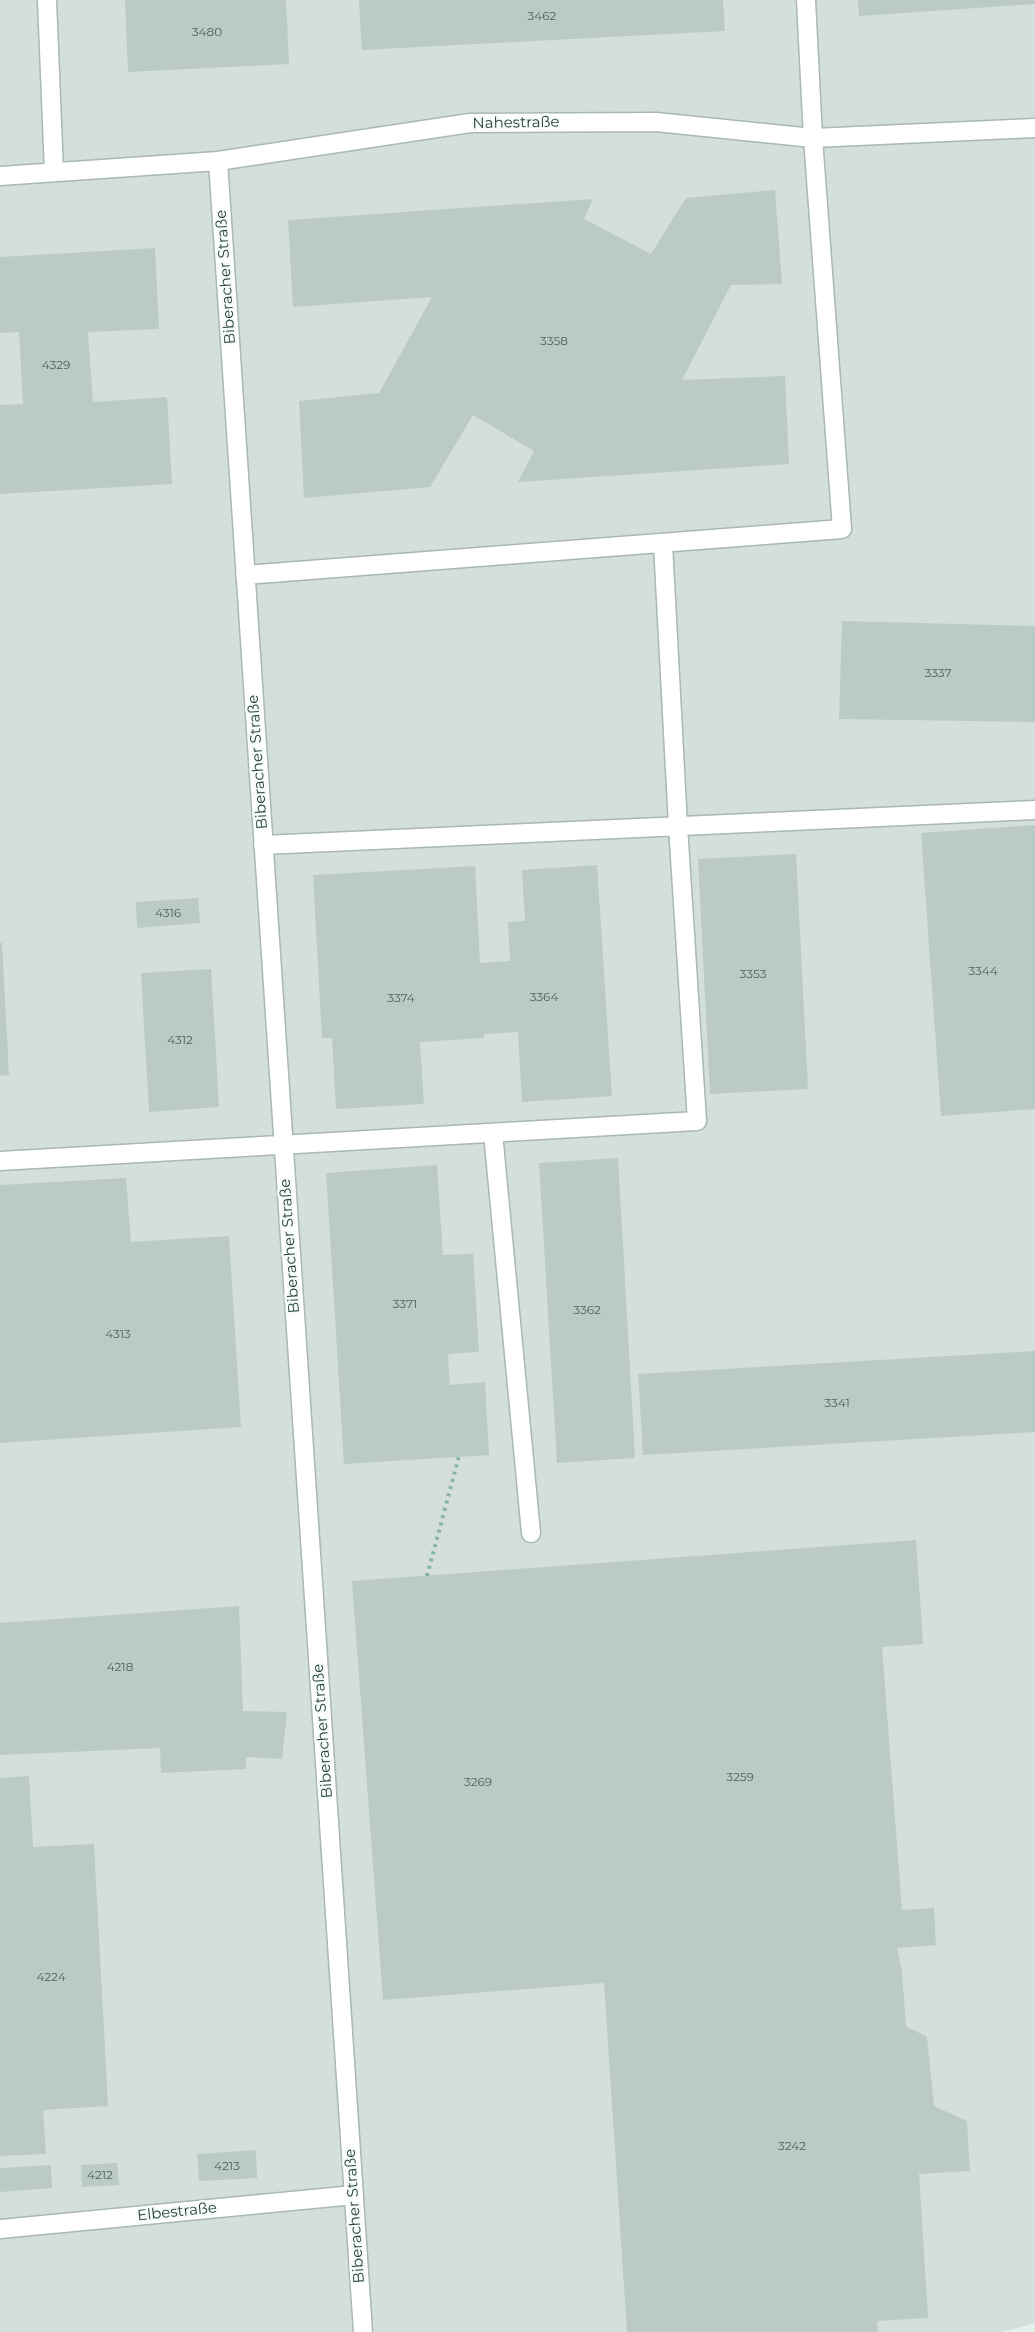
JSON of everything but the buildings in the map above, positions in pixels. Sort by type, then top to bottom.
[{"type":"lane","points":[[47,0],[54,172]]},
{"type":"lane","points":[[245,574],[842,529],[813,138],[806,0]]},
{"type":"lane","name":"Nahestraße","points":[[0,176],[219,161],[470,123],[656,122],[813,138],[1035,128]]},
{"type":"lane","name":"Biberacher Straße","points":[[219,161],[363,2332]]},
{"type":"lane","points":[[0,1161],[697,1121],[663,544]]},
{"type":"lane","points":[[263,845],[1035,810]]},
{"type":"lane","points":[[493,1133],[531,1533]]},
{"type":"lane","name":"Elbestraße","points":[[0,2229],[354,2195]]},
{"type":"path","points":[[427,1576],[459,1456]]},
{"type":"shaded area","points":[[0,0],[1035,0],[1035,2323],[1002,2332],[0,2332]]}]
